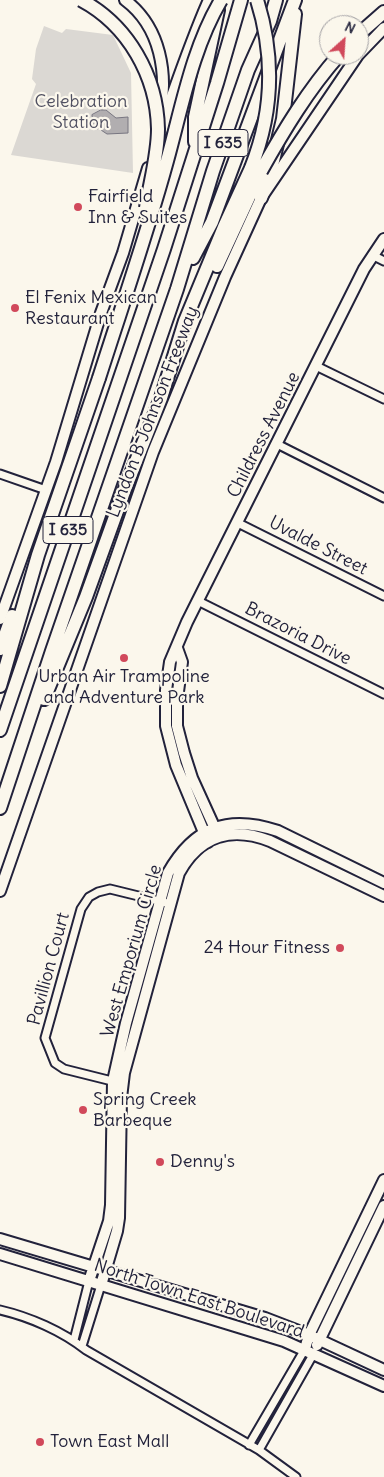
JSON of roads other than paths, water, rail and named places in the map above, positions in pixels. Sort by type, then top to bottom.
[{"type":"highway","points":[[82,0],[103,14],[131,44],[142,62],[152,88],[157,114],[156,149],[137,259]]},
{"type":"highway","points":[[152,152],[172,102],[187,53],[210,0]]},
{"type":"highway","points":[[0,686],[32,573],[137,259],[192,72],[221,0]]},
{"type":"highway","points":[[195,155],[195,117],[221,0]]},
{"type":"highway","name":"I 635","points":[[0,730],[140,322],[195,155],[241,0]]},
{"type":"highway","points":[[256,170],[270,86],[268,45],[257,0]]},
{"type":"highway","name":"Lyndon B Johnson Freeway","points":[[0,808],[55,642],[177,289],[213,171],[248,70],[270,21],[276,0]]},
{"type":"highway","points":[[177,289],[212,222],[296,0]]},
{"type":"highway","points":[[261,198],[272,165],[283,119],[296,0]]},
{"type":"highway","points":[[369,25],[384,12]]},
{"type":"highway","points":[[24,736],[40,707],[79,614],[160,398],[191,307],[224,227],[256,170],[300,105],[330,65]]},
{"type":"highway","points":[[0,649],[14,610],[32,573]]},
{"type":"street","points":[[0,618],[46,490],[101,313],[123,254],[152,152],[163,95],[162,69],[156,44],[147,22],[126,0]]},
{"type":"street","name":"Lyndon B Johnson Freeway","points":[[369,43],[384,28]]},
{"type":"street","name":"Lyndon B Johnson Freeway","points":[[0,891],[153,452],[225,277],[261,198],[351,65]]},
{"type":"street","name":"Childress Avenue","points":[[207,837],[174,758],[166,726],[166,690],[170,662],[187,622],[364,269],[384,239]]},
{"type":"street","points":[[372,255],[384,261]]},
{"type":"street","points":[[316,366],[384,400]]},
{"type":"street","points":[[277,444],[384,498]]},
{"type":"street","points":[[0,474],[46,490]]},
{"type":"street","name":"Uvalde Street","points":[[238,523],[384,596]]},
{"type":"street","name":"Brazoria Drive","points":[[198,601],[384,694]]},
{"type":"street","name":"Childress Avenue","points":[[177,648],[182,662],[177,699],[177,726],[184,756],[217,832]]},
{"type":"street","points":[[174,758],[184,756]]},
{"type":"street","name":"West Emporium Circle","points":[[118,1083],[124,1073],[146,994],[165,902],[168,873],[177,856],[190,843],[241,823],[260,825],[278,831],[384,883]]},
{"type":"street","name":"West Emporium Circle","points":[[217,832],[253,835],[270,841],[384,896]]},
{"type":"street","points":[[332,871],[338,860]]},
{"type":"street","name":"Pavillion Court","points":[[118,1083],[64,1069],[54,1063],[45,1038],[81,909],[89,897],[98,892],[110,890],[165,902]]},
{"type":"street","name":"West Emporium Circle","points":[[101,1284],[119,1218],[116,1163],[118,1083],[135,991],[165,902]]},
{"type":"street","points":[[135,991],[146,994]]},
{"type":"street","name":"West Emporium Circle","points":[[89,1281],[109,1221],[116,1163]]},
{"type":"street","points":[[259,1450],[310,1351],[365,1219],[384,1180]]},
{"type":"street","points":[[314,1338],[384,1206]]},
{"type":"street","points":[[365,1219],[375,1224]]},
{"type":"street","name":"North Town East Boulevard","points":[[0,1239],[265,1318],[384,1370]]},
{"type":"street","name":"North Town East Boulevard","points":[[0,1254],[284,1341],[310,1351],[384,1386]]},
{"type":"street","points":[[74,1340],[89,1281]]},
{"type":"street","points":[[82,1346],[101,1284]]},
{"type":"street","points":[[0,1310],[26,1318],[74,1340],[259,1450],[296,1477]]},
{"type":"street","points":[[250,1445],[310,1351]]},
{"type":"place","name":"Fairfield Inn & Suites","points":[[78,207]]},
{"type":"place","name":"El Fenix Mexican Restaurant","points":[[15,308]]},
{"type":"place","name":"Urban Air Trampoline and Adventure Park","points":[[124,658]]},
{"type":"place","name":"24 Hour Fitness","points":[[340,948]]},
{"type":"place","name":"Spring Creek Barbeque","points":[[83,1110]]},
{"type":"place","name":"Denny's","points":[[160,1162]]},
{"type":"place","name":"Town East Mall","points":[[40,1442]]},
{"type":"park label","name":"Celebration Station","points":[[81,112]]}]
